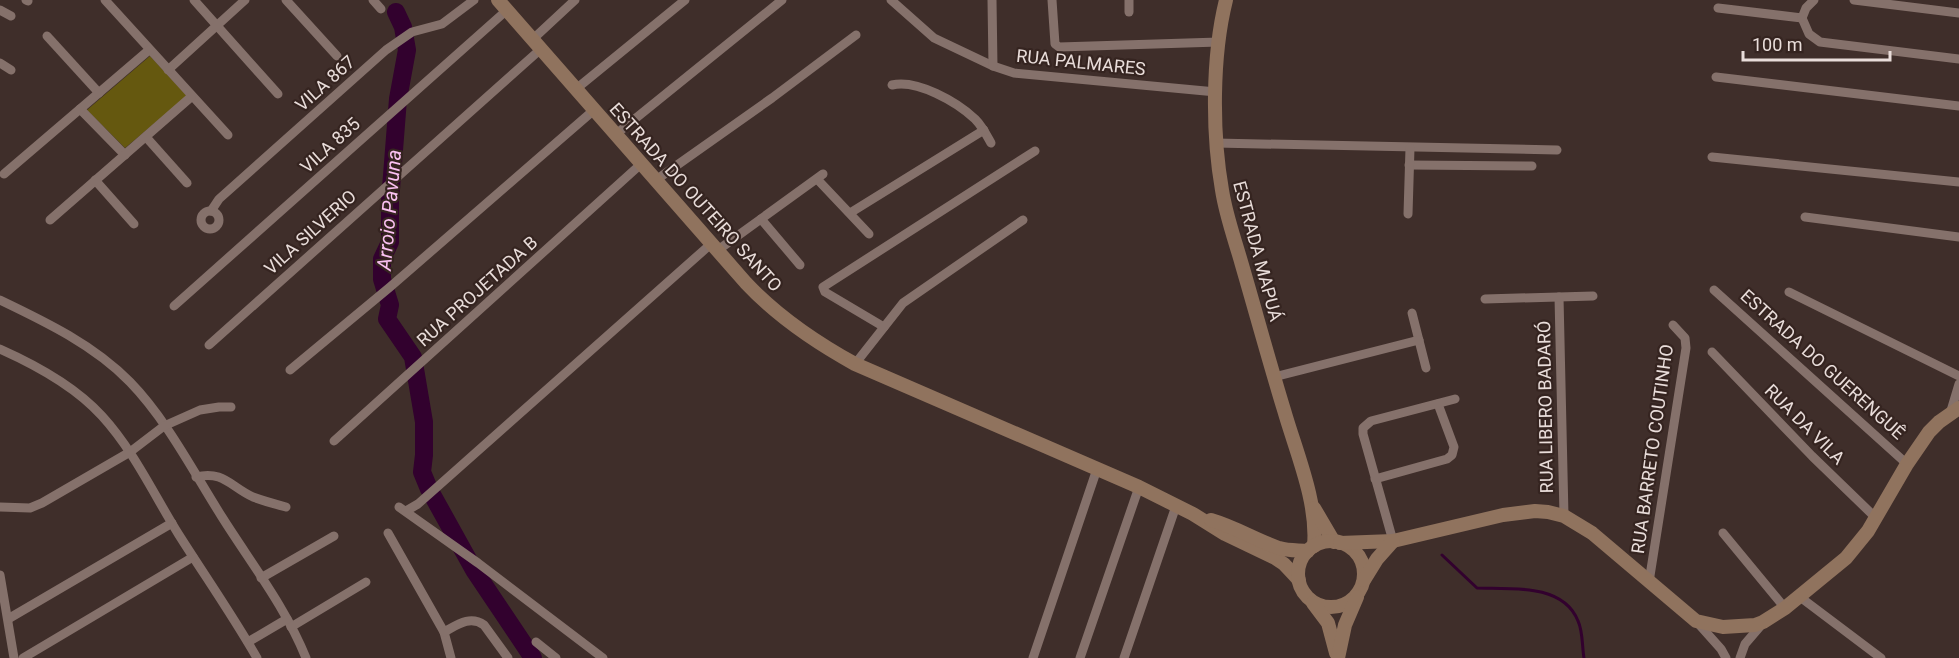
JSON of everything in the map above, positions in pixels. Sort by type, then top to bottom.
[{"type":"main road","name":"ESTRADA MAPUÁ","points":[[1226,0],[1219,42],[1216,92],[1216,143],[1225,205],[1312,504],[1315,534],[1311,549]]},
{"type":"main road","name":"ESTRADA DO OUTEIRO SANTO","points":[[503,5],[752,290],[813,339],[855,364],[1139,487],[1193,514],[1225,534],[1275,558],[1299,580]]},
{"type":"main road","name":"ESTRADA DO GUERENGUÊ","points":[[1337,542],[1393,540],[1520,512],[1535,511],[1564,516],[1592,533],[1696,621],[1714,626],[1733,627],[1763,622],[1800,597],[1859,544],[1929,432],[1954,411]]},
{"type":"main road","name":"ESTRADA MAPUÁ","points":[[1312,504],[1337,542]]},
{"type":"main road","name":"ESTRADA DO OUTEIRO SANTO","points":[[1193,514],[1230,525],[1278,548],[1311,549]]},
{"type":"main road","points":[[1337,658],[1345,625],[1361,588],[1377,559],[1393,540]]},
{"type":"main road","points":[[1323,542],[1337,542],[1347,546],[1363,565],[1361,588],[1344,605],[1335,607],[1317,604],[1304,594],[1299,580],[1300,564],[1311,549],[1323,542]]},
{"type":"main road","points":[[1310,599],[1328,623],[1337,658]]},
{"type":"street","points":[[105,0],[228,135]]},
{"type":"street","points":[[194,0],[278,94]]},
{"type":"street","points":[[168,70],[245,0]]},
{"type":"street","points":[[286,0],[337,56]]},
{"type":"street","points":[[373,0],[381,9]]},
{"type":"street","name":"VILA 867","points":[[211,211],[219,200],[398,40],[412,32],[442,24],[474,0]]},
{"type":"street","name":"VILA SILVERIO","points":[[209,345],[399,174],[537,44],[575,0]]},
{"type":"street","points":[[576,89],[685,0]]},
{"type":"street","points":[[615,135],[782,0]]},
{"type":"street","name":"RUA PALMARES","points":[[891,0],[934,38],[993,66],[1022,75],[1216,92]]},
{"type":"street","points":[[992,0],[993,66]]},
{"type":"street","points":[[1052,0],[1055,44],[1059,47],[1219,42]]},
{"type":"street","points":[[1129,0],[1129,12]]},
{"type":"street","points":[[1814,0],[1802,18],[1809,34],[1820,42],[1959,59]]},
{"type":"street","points":[[1854,0],[1959,13]]},
{"type":"street","name":"VILA 835","points":[[174,306],[404,101],[503,5]]},
{"type":"street","points":[[1718,8],[1802,18]]},
{"type":"street","points":[[0,10],[11,16]]},
{"type":"street","points":[[656,180],[856,35]]},
{"type":"street","points":[[47,36],[99,93]]},
{"type":"street","points":[[4,174],[149,50]]},
{"type":"street","points":[[0,63],[11,70]]},
{"type":"street","points":[[1716,77],[1959,106]]},
{"type":"street","points":[[892,85],[902,83],[926,90],[966,112],[984,130],[991,143]]},
{"type":"street","points":[[50,220],[191,97]]},
{"type":"street","points":[[80,109],[124,155]]},
{"type":"street","points":[[290,370],[390,287],[594,110]]},
{"type":"street","points":[[850,213],[984,130]]},
{"type":"street","points":[[146,137],[187,183]]},
{"type":"street","points":[[1216,143],[1557,150]]},
{"type":"street","points":[[1407,214],[1410,148]]},
{"type":"street","points":[[884,327],[825,292],[823,287],[1035,151]]},
{"type":"street","points":[[1712,157],[1959,182]]},
{"type":"street","name":"RUA PROJETADA B","points":[[334,441],[641,164]]},
{"type":"street","points":[[1409,165],[1532,166]]},
{"type":"street","points":[[603,658],[403,509],[418,504],[715,247],[761,219],[820,176],[869,234]]},
{"type":"street","points":[[96,180],[134,224]]},
{"type":"street","points":[[1805,217],[1959,237]]},
{"type":"street","points":[[761,219],[800,265]]},
{"type":"street","points":[[855,364],[898,309],[911,297],[1023,220]]},
{"type":"street","name":"ESTRADA DO GUERENGUÊ","points":[[1714,290],[1907,464]]},
{"type":"street","name":"ESTRADA DO GUERENGUÊ","points":[[1789,292],[1959,376]]},
{"type":"street","points":[[1485,299],[1593,296]]},
{"type":"street","name":"RUA LIBERO BADARÓ","points":[[1559,297],[1564,516]]},
{"type":"street","points":[[0,300],[70,335],[102,357],[130,382],[164,426],[261,578],[289,623],[306,658]]},
{"type":"street","points":[[1412,313],[1426,368]]},
{"type":"street","name":"RUA BARRETO COUTINHO","points":[[1649,582],[1686,348],[1685,338],[1673,325]]},
{"type":"street","points":[[1274,377],[1419,340]]},
{"type":"street","points":[[0,349],[62,382],[102,416],[130,452],[257,658]]},
{"type":"street","name":"RUA DA VILA","points":[[1712,352],[1812,456],[1876,518]]},
{"type":"street","points":[[1954,411],[1959,384]]},
{"type":"street","points":[[1393,540],[1363,435],[1365,425],[1371,421],[1455,399]]},
{"type":"street","points":[[1375,479],[1452,455],[1454,447],[1438,404]]},
{"type":"street","points":[[0,507],[30,508],[42,503],[130,452],[164,426],[200,410],[231,407]]},
{"type":"street","points":[[1033,658],[1097,469]]},
{"type":"street","points":[[196,477],[214,474],[256,498],[286,507]]},
{"type":"street","points":[[1080,658],[1139,487]]},
{"type":"street","points":[[1124,658],[1176,506]]},
{"type":"street","points":[[8,620],[172,523]]},
{"type":"street","points":[[388,533],[444,632],[451,658]]},
{"type":"street","points":[[1723,533],[1785,608]]},
{"type":"street","points":[[261,578],[334,536]]},
{"type":"street","points":[[23,658],[193,557]]},
{"type":"street","points":[[0,575],[14,658]]},
{"type":"street","points":[[248,642],[366,582]]},
{"type":"street","points":[[1800,597],[1881,658]]},
{"type":"street","points":[[444,632],[464,621],[480,622],[508,658]]},
{"type":"street","points":[[1696,621],[1724,655]]},
{"type":"street","points":[[1740,658],[1745,644],[1763,622]]},
{"type":"street","points":[[1724,655],[1723,633],[1733,627],[1742,632],[1745,644]]},
{"type":"street","points":[[536,642],[556,658]]},
{"type":"shaded area","points":[[150,56],[187,96],[125,148],[87,110]]},
{"type":"waterway","name":"Arroio Pavuna","points":[[396,12],[403,27],[407,50],[398,99],[390,201],[390,242],[382,259],[382,279],[390,305],[387,319],[413,357],[424,422],[422,472],[429,489],[474,570],[533,658]]},
{"type":"waterway","points":[[1442,555],[1477,588],[1520,589],[1548,594],[1561,600],[1571,609],[1580,625],[1584,658]]}]
